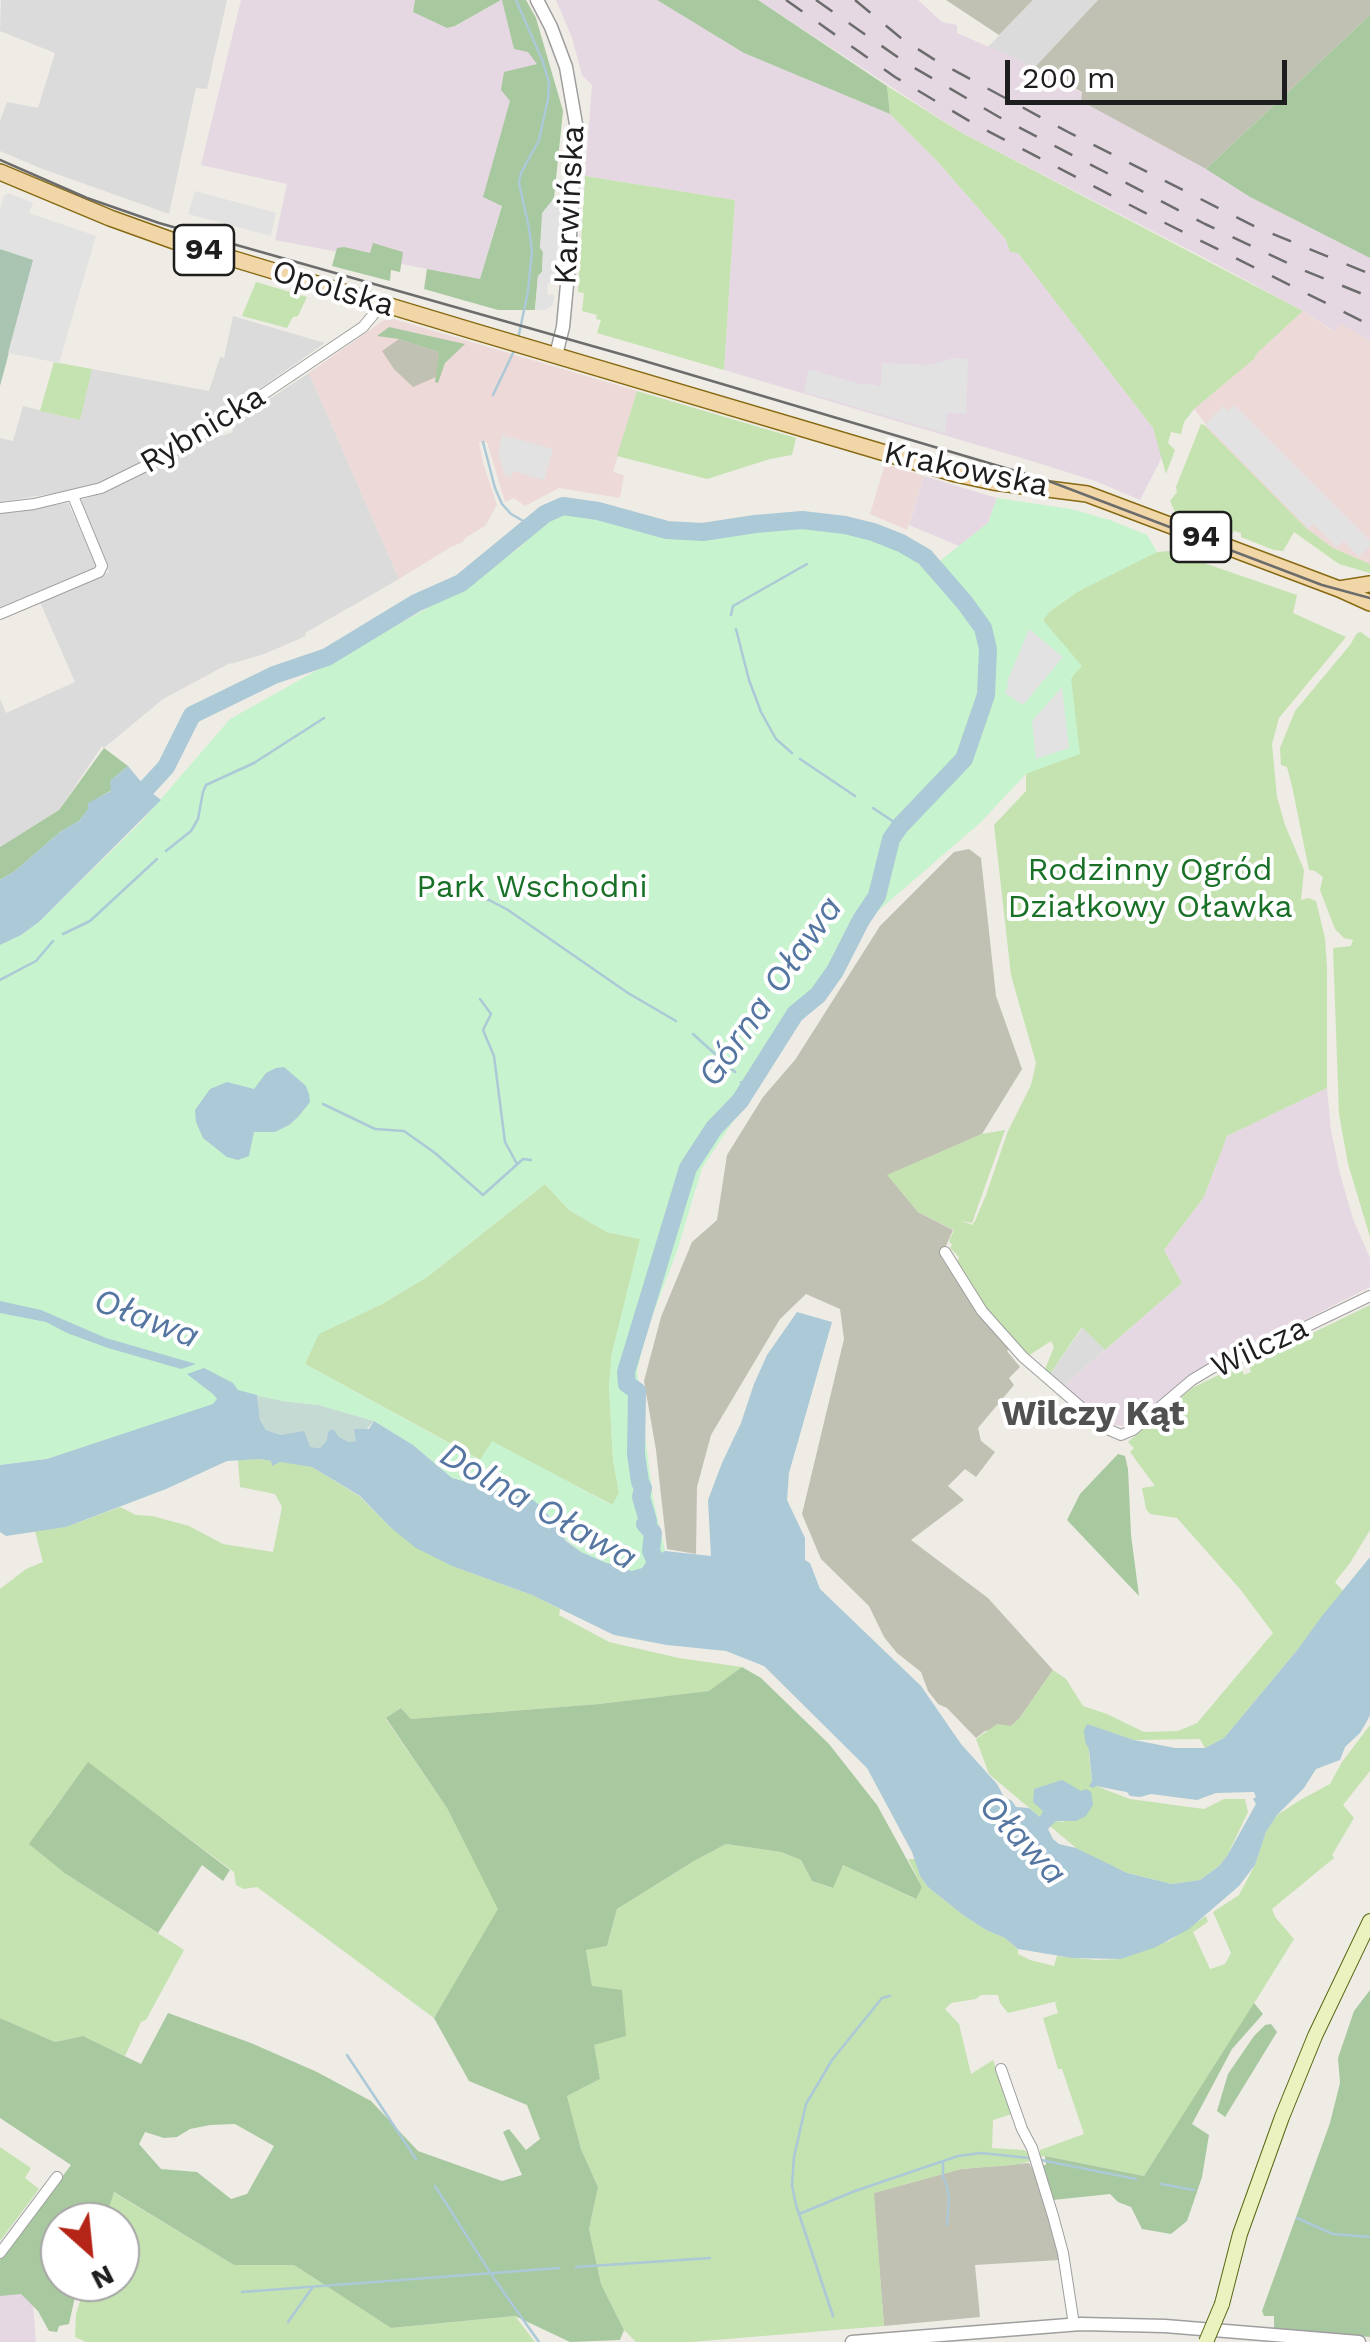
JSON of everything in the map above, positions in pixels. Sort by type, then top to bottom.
[{"type":"main road","name":"Opolska","points":[[0,172],[166,238],[556,355]]},
{"type":"main road","name":"Krakowska","points":[[556,355],[956,474],[1087,494],[1370,603]]},
{"type":"main road","name":"94","points":[[1339,589],[1370,584]]},
{"type":"main road","points":[[1206,2342],[1222,2304],[1240,2234],[1277,2130],[1315,2036],[1370,1921]]},
{"type":"street","name":"Karwińska","points":[[538,0],[566,68],[576,124],[564,316],[556,355]]},
{"type":"street","name":"Rybnicka","points":[[0,508],[74,496],[118,480],[213,428],[363,327],[378,302]]},
{"type":"street","points":[[0,614],[98,572],[102,566],[74,496]]},
{"type":"street","name":"Wilcza","points":[[946,1252],[982,1310],[1023,1356],[1105,1428],[1122,1435],[1212,1368],[1370,1296]]},
{"type":"street","points":[[1002,2069],[1054,2216],[1074,2324]]},
{"type":"street","points":[[0,2253],[57,2178]]},
{"type":"street","points":[[852,2342],[1074,2324],[1150,2325],[1359,2342]]},
{"type":"shaded area","points":[[1,0],[227,0],[207,89],[196,88],[169,214],[0,151],[0,121],[7,102],[38,108],[55,53],[0,31]]},
{"type":"shaded area","points":[[241,0],[415,0],[413,12],[456,26],[501,0],[513,0],[541,63],[480,279],[275,240],[287,184],[201,165]]},
{"type":"shaded area","points":[[556,0],[657,0],[744,53],[890,114],[1006,240],[1010,252],[1018,253],[1153,428],[1162,457],[1140,500],[1035,462],[724,370],[735,200],[585,176],[592,85],[582,75]]},
{"type":"shaded area","points":[[758,0],[918,0],[942,22],[957,25],[957,33],[1035,67],[1082,93],[1081,101],[1250,197],[1370,258],[1370,341],[1341,324],[1334,331],[1201,256],[962,133]]},
{"type":"shaded area","points":[[946,0],[1033,0],[999,35]]},
{"type":"shaded area","points":[[1033,0],[1098,0],[1035,67],[988,47]]},
{"type":"shaded area","points":[[1098,0],[1370,0],[1370,15],[1206,169],[1081,101],[1082,92],[1035,67]]},
{"type":"shaded area","points":[[195,191],[276,213],[271,236],[188,214]]},
{"type":"shaded area","points":[[8,193],[33,203],[29,213],[96,236],[59,363],[8,353],[33,260],[0,249],[0,209]]},
{"type":"shaded area","points":[[554,198],[561,198],[555,283],[548,283],[547,294],[554,295],[553,305],[535,310],[538,276],[542,272],[542,213]]},
{"type":"shaded area","points":[[1303,311],[1333,331],[1341,323],[1370,341],[1370,564],[1333,548],[1306,528],[1206,428],[1194,409]]},
{"type":"shaded area","points":[[233,316],[325,343],[229,410],[121,474],[69,491],[0,502],[0,438],[13,441],[23,406],[79,420],[92,369],[209,391],[220,357],[224,358]]},
{"type":"shaded area","points":[[390,318],[637,391],[613,472],[624,475],[620,498],[559,488],[525,506],[514,498],[505,502],[487,442],[479,442],[497,505],[485,526],[399,579],[309,373]]},
{"type":"shaded area","points":[[399,339],[439,352],[436,377],[413,387],[394,369],[382,351]]},
{"type":"shaded area","points":[[953,358],[968,359],[966,414],[947,413],[945,433],[804,392],[809,369],[881,387],[882,363],[930,365]]},
{"type":"shaded area","points":[[309,373],[399,579],[305,633],[306,636],[230,663],[163,699],[102,746],[59,810],[0,847],[0,699],[6,713],[75,682],[40,602],[109,572],[81,500],[125,483],[220,430],[222,436],[233,432],[236,421]]},
{"type":"shaded area","points":[[1234,405],[1370,541],[1359,557],[1344,541],[1336,547],[1313,524],[1308,528],[1205,424],[1223,406],[1228,411]]},
{"type":"shaded area","points":[[502,435],[553,449],[544,480],[512,471],[512,477],[505,476],[498,454]]},
{"type":"shaded area","points":[[885,464],[924,476],[907,530],[870,514]]},
{"type":"shaded area","points":[[924,476],[997,498],[988,523],[959,546],[909,525]]},
{"type":"shaded area","points":[[68,503],[97,566],[0,610],[0,513]]},
{"type":"shaded area","points":[[1029,629],[1063,657],[1023,705],[1005,693]]},
{"type":"shaded area","points":[[1062,687],[1069,748],[1036,759],[1032,721]]},
{"type":"shaded area","points":[[969,849],[981,858],[996,996],[1022,1069],[982,1134],[888,1175],[918,1212],[953,1230],[941,1257],[976,1309],[1010,1347],[1007,1351],[1020,1367],[1009,1378],[1014,1385],[978,1428],[981,1441],[995,1452],[976,1477],[965,1469],[948,1486],[964,1500],[911,1540],[988,1598],[1053,1670],[1019,1719],[1011,1726],[985,1731],[976,1738],[947,1708],[938,1704],[921,1672],[884,1637],[869,1606],[821,1559],[802,1514],[844,1339],[840,1309],[806,1294],[780,1319],[711,1435],[697,1487],[696,1554],[667,1549],[644,1381],[661,1317],[692,1242],[717,1220],[727,1155],[763,1097],[795,1060],[880,926],[954,852]]},
{"type":"shaded area","points":[[1327,1088],[1340,1174],[1370,1258],[1370,1287],[1197,1370],[1132,1422],[1123,1426],[1103,1419],[1064,1386],[1182,1283],[1164,1250],[1204,1197],[1227,1136]]},
{"type":"shaded area","points":[[1083,1327],[1105,1350],[1064,1386],[1050,1374]]},
{"type":"shaded area","points":[[257,1395],[319,1405],[374,1421],[356,1441],[339,1437],[327,1440],[320,1448],[310,1447],[295,1434],[266,1430],[260,1420]]},
{"type":"shaded area","points":[[1029,2163],[1038,2178],[1059,2260],[975,2265],[980,2317],[884,2326],[873,2193],[961,2169]]},
{"type":"shaded area","points":[[0,2281],[32,2291],[36,2342],[0,2342]]},
{"type":"green space","points":[[415,0],[501,0],[447,28],[413,12]]},
{"type":"green space","points":[[502,0],[526,0],[536,18],[563,111],[554,198],[545,211],[540,247],[542,272],[538,276],[535,310],[498,310],[424,289],[427,269],[480,279],[502,206],[483,197],[510,101],[501,90],[504,72],[537,64],[528,52],[514,49]]},
{"type":"green space","points":[[657,0],[758,0],[887,86],[890,114],[744,53]]},
{"type":"green space","points":[[1370,15],[1370,258],[1250,197],[1206,169]]},
{"type":"green space","points":[[887,86],[962,133],[1303,311],[1194,409],[1181,434],[1171,432],[1168,443],[1175,450],[1166,474],[1153,428],[1018,253],[1010,252],[1006,240],[890,114]]},
{"type":"green space","points":[[585,176],[735,200],[724,370],[597,333],[601,320],[582,311],[584,293],[578,292]]},
{"type":"green space","points":[[373,243],[403,252],[400,272],[391,270],[390,281],[332,266],[337,248],[370,253]]},
{"type":"green space","points":[[0,249],[34,259],[0,386]]},
{"type":"green space","points":[[256,282],[307,297],[287,328],[242,316]]},
{"type":"green space","points":[[389,327],[465,344],[445,363],[438,383],[435,382],[439,352],[377,336]]},
{"type":"green space","points":[[54,362],[92,369],[80,420],[40,411]]},
{"type":"green space","points":[[637,391],[796,438],[792,455],[707,479],[617,456]]},
{"type":"green space","points":[[1201,424],[1306,528],[1333,548],[1370,564],[1370,573],[1339,564],[1294,532],[1283,551],[1274,550],[1241,537],[1241,533],[1232,534],[1175,512],[1170,501],[1177,492]]},
{"type":"green space","name":"Park Wschodni","points":[[997,498],[1071,509],[1147,535],[1157,552],[1077,592],[1043,620],[1082,666],[1071,678],[1080,754],[1026,774],[980,823],[871,917],[840,976],[797,1025],[702,1168],[637,1371],[653,1498],[665,1551],[638,1570],[604,1562],[566,1540],[544,1509],[511,1493],[452,1478],[413,1445],[374,1421],[319,1405],[243,1393],[47,1459],[0,1465],[0,945],[39,922],[141,822],[230,719],[449,596],[518,549],[550,517],[573,511],[675,539],[813,528],[885,541],[928,570],[988,523]],"holes":[[[545,1184],[569,1210],[607,1232],[640,1239],[612,1353],[609,1386],[619,1493],[612,1505],[492,1441],[480,1460],[305,1364],[319,1334],[427,1277]]]},
{"type":"green space","name":"Rodzinny Ogród Działkowy Oławka","points":[[1169,551],[1297,595],[1293,613],[1346,637],[1279,718],[1272,744],[1277,797],[1304,870],[1301,900],[1316,901],[1325,938],[1327,1088],[1227,1136],[1204,1197],[1164,1250],[1182,1283],[1105,1350],[1082,1327],[1050,1374],[1045,1369],[1054,1347],[1051,1341],[1028,1356],[985,1311],[957,1263],[959,1257],[950,1248],[954,1230],[918,1212],[887,1175],[982,1134],[1005,1130],[972,1223],[962,1221],[972,1225],[975,1221],[1008,1131],[1031,1085],[1036,1063],[1011,975],[994,825],[1026,791],[1026,774],[1073,675],[1043,620],[1077,592],[1136,561]]},
{"type":"green space","points":[[1361,632],[1370,639],[1370,1237],[1348,1164],[1339,1114],[1333,948],[1351,946],[1353,940],[1335,929],[1320,890],[1323,877],[1309,870],[1280,748],[1295,711]]},
{"type":"green space","points":[[104,748],[128,766],[110,781],[112,790],[96,799],[79,821],[0,880],[0,847],[59,810]]},
{"type":"green space","points":[[545,1184],[569,1210],[607,1232],[641,1239],[612,1353],[609,1386],[619,1493],[613,1505],[492,1442],[481,1460],[305,1364],[318,1334],[382,1304],[427,1277]]},
{"type":"green space","points":[[1370,1305],[1370,1530],[1335,1582],[1343,1591],[1224,1738],[1205,1748],[1200,1739],[1134,1740],[1088,1725],[1092,1782],[1096,1786],[1130,1799],[1204,1809],[1224,1799],[1245,1799],[1248,1812],[1227,1856],[1200,1880],[1172,1884],[1127,1873],[1090,1856],[1050,1826],[1056,1821],[1066,1822],[1043,1811],[1040,1817],[989,1774],[976,1739],[997,1724],[1011,1726],[1019,1719],[1053,1670],[1066,1679],[1083,1706],[1144,1732],[1178,1731],[1197,1723],[1273,1633],[1177,1518],[1150,1514],[1146,1509],[1142,1488],[1155,1486],[1130,1452],[1134,1448],[1128,1442],[1192,1388],[1237,1366],[1241,1366],[1244,1375],[1251,1372],[1249,1364]]},
{"type":"green space","points":[[1118,1454],[1125,1456],[1128,1469],[1139,1596],[1067,1520],[1080,1494]]},
{"type":"green space","points":[[238,1460],[271,1461],[272,1465],[279,1462],[312,1467],[359,1496],[390,1527],[452,1566],[532,1595],[560,1609],[559,1615],[609,1642],[742,1667],[710,1691],[411,1719],[401,1708],[386,1719],[447,1808],[499,1909],[434,2018],[257,1887],[244,1889],[236,1885],[234,1872],[88,1763],[48,1817],[66,1874],[184,1950],[125,2056],[83,2036],[55,2042],[0,2018],[0,1589],[26,1569],[43,1562],[35,1531],[66,1527],[120,1507],[136,1515],[189,1526],[223,1544],[273,1552],[282,1507],[275,1494],[240,1487]]},
{"type":"green space","points":[[742,1667],[761,1678],[829,1744],[877,1805],[922,1887],[916,1899],[843,1865],[833,1888],[812,1881],[801,1860],[781,1852],[726,1844],[617,1909],[607,1946],[586,1950],[592,1986],[622,1990],[626,2036],[594,2045],[600,2079],[567,2096],[581,2149],[598,2187],[589,2229],[601,2284],[624,2330],[620,2340],[570,2342],[515,2316],[391,2328],[294,2265],[234,2265],[140,2208],[140,2202],[130,2202],[114,2192],[111,2202],[43,2202],[71,2165],[0,2118],[0,2018],[55,2042],[83,2036],[141,2064],[168,2013],[251,2043],[371,2101],[418,2151],[502,2181],[522,2175],[503,2132],[509,2129],[526,2150],[540,2139],[527,2105],[469,2081],[434,2018],[498,1909],[447,1808],[386,1718],[401,1708],[411,1719],[709,1691]],"holes":[[[235,2124],[274,2146],[247,2194],[231,2199],[197,2172],[161,2169],[139,2144],[145,2132],[177,2137],[190,2129]]]},
{"type":"green space","points":[[1370,1725],[1370,1771],[1343,1805],[1354,1818],[1332,1855],[1334,1858],[1272,1909],[1294,1939],[1144,2176],[1040,2157],[1040,2150],[1084,2134],[1043,2018],[1058,2013],[1058,2001],[1008,2013],[998,1995],[951,2003],[945,2009],[959,2024],[971,2074],[993,2060],[1012,2114],[993,2120],[992,2148],[1024,2150],[1032,2161],[961,2169],[874,2193],[884,2326],[691,2342],[636,2342],[624,2330],[601,2284],[589,2229],[598,2187],[581,2149],[567,2096],[600,2079],[593,2045],[592,1986],[586,1950],[607,1946],[617,1909],[726,1844],[781,1852],[801,1860],[812,1881],[832,1888],[843,1865],[915,1899],[922,1887],[908,1859],[915,1859],[928,1887],[963,1915],[1005,1938],[1018,1949],[1018,1954],[1030,1960],[1054,1966],[1057,1956],[1121,1959],[1169,1941],[1206,1916],[1208,1922],[1193,1932],[1210,1969],[1225,1964],[1231,1953],[1213,1912],[1239,1895],[1277,1815],[1330,1784]]},
{"type":"green space","points":[[88,1762],[230,1870],[223,1881],[202,1865],[158,1933],[66,1874],[29,1844]]},
{"type":"green space","points":[[1370,1990],[1370,2337],[1274,2330],[1274,2316],[1264,2316],[1262,2311],[1330,2123],[1340,2083],[1338,2058],[1354,2011]]},
{"type":"green space","points":[[1254,2003],[1263,2014],[1232,2049],[1192,2124],[1209,2135],[1202,2177],[1187,2221],[1171,2234],[1142,2229],[1131,2207],[1110,2194],[1053,2200],[1043,2165],[1045,2156],[1144,2176]]},
{"type":"green space","points":[[1271,2024],[1277,2032],[1225,2117],[1217,2111],[1228,2074],[1254,2036]]},
{"type":"green space","points":[[0,2147],[31,2168],[25,2178],[39,2189],[0,2241]]},
{"type":"green space","points":[[113,2192],[130,2202],[110,2202]]},
{"type":"green space","points":[[40,2206],[40,2302],[74,2302],[69,2324],[59,2326],[57,2332],[49,2331],[38,2311],[21,2294],[0,2296],[0,2260]]},
{"type":"green space","points":[[140,2208],[234,2265],[294,2265],[391,2328],[515,2316],[535,2342],[86,2342],[75,2337],[80,2302],[140,2302]]},
{"type":"water","points":[[128,766],[161,800],[39,922],[0,945],[0,880],[79,821],[88,803],[111,791],[110,781]]},
{"type":"water","points":[[284,1067],[306,1086],[310,1102],[289,1125],[275,1132],[254,1132],[249,1156],[238,1160],[227,1157],[203,1138],[195,1110],[210,1089],[227,1082],[254,1089],[266,1073]]},
{"type":"water","points":[[0,1301],[41,1310],[106,1338],[196,1364],[181,1369],[108,1348],[46,1322],[0,1313]]},
{"type":"water","points":[[797,1312],[832,1322],[789,1473],[787,1500],[805,1538],[805,1560],[810,1563],[820,1589],[921,1686],[961,1744],[1016,1807],[1029,1808],[1040,1817],[1043,1811],[1033,1802],[1034,1789],[1062,1780],[1091,1792],[1093,1805],[1086,1816],[1076,1821],[1056,1821],[1048,1829],[1059,1844],[1127,1873],[1172,1884],[1200,1880],[1219,1866],[1256,1804],[1254,1792],[1216,1793],[1197,1800],[1151,1794],[1130,1796],[1127,1792],[1093,1788],[1089,1786],[1092,1781],[1084,1731],[1087,1724],[1134,1740],[1175,1748],[1205,1748],[1224,1738],[1370,1557],[1370,1715],[1360,1733],[1345,1747],[1340,1760],[1316,1769],[1304,1788],[1277,1815],[1266,1832],[1255,1865],[1239,1886],[1189,1929],[1156,1947],[1121,1959],[1072,1958],[1018,1949],[963,1915],[928,1887],[867,1768],[764,1666],[726,1651],[614,1635],[532,1595],[452,1566],[416,1548],[360,1496],[312,1467],[280,1462],[272,1466],[271,1461],[260,1459],[227,1461],[66,1527],[6,1536],[0,1532],[0,1465],[47,1459],[213,1404],[217,1399],[213,1394],[187,1374],[204,1368],[233,1383],[238,1390],[257,1395],[260,1420],[266,1430],[281,1435],[304,1431],[310,1447],[320,1448],[333,1429],[339,1437],[356,1441],[354,1429],[369,1429],[374,1421],[413,1445],[452,1478],[533,1500],[566,1541],[604,1562],[632,1571],[665,1551],[711,1556],[708,1500],[767,1355]]},
{"type":"waterway","points":[[516,0],[549,83],[539,140],[519,183],[532,251],[518,339]]},
{"type":"waterway","points":[[493,395],[514,351]]},
{"type":"waterway","points":[[483,442],[502,504],[532,526]]},
{"type":"waterway","name":"Górna Oława","points":[[131,805],[166,767],[192,715],[274,675],[327,657],[416,603],[461,583],[545,514],[563,506],[667,530],[703,532],[802,520],[873,532],[925,557],[983,628],[988,649],[986,695],[964,759],[891,839],[877,896],[835,971],[818,995],[795,1014],[740,1101],[714,1128],[688,1168],[626,1372],[627,1384],[637,1391],[636,1454],[648,1521],[645,1524],[653,1533],[651,1551],[663,1578]]},
{"type":"waterway","points":[[731,615],[733,606],[807,564]]},
{"type":"waterway","points":[[736,629],[761,712],[776,739],[792,753]]},
{"type":"waterway","points":[[166,851],[191,831],[206,785],[254,763],[324,718]]},
{"type":"waterway","points":[[800,759],[855,796]]},
{"type":"waterway","points":[[873,808],[900,826]]},
{"type":"waterway","points":[[63,934],[90,921],[157,859]]},
{"type":"waterway","points":[[473,894],[508,910],[628,993],[676,1021]]},
{"type":"waterway","points":[[0,980],[36,961],[53,941]]},
{"type":"waterway","points":[[480,999],[491,1014],[483,1030],[494,1056],[505,1142],[517,1164]]},
{"type":"waterway","points":[[693,1034],[735,1072]]},
{"type":"waterway","points":[[741,1082],[747,1089]]},
{"type":"waterway","points":[[323,1104],[375,1129],[404,1131],[483,1195],[523,1159],[531,1160]]},
{"type":"waterway","points":[[833,2316],[796,2205],[792,2185],[794,2157],[806,2104],[832,2060],[882,1998],[890,1996]]},
{"type":"waterway","points":[[347,2055],[416,2159]]},
{"type":"waterway","points":[[799,2214],[958,2156],[981,2153],[1029,2158]]},
{"type":"waterway","points":[[1041,2160],[1136,2179]]},
{"type":"waterway","points":[[943,2163],[949,2199],[947,2225]]},
{"type":"waterway","points":[[1161,2184],[1194,2190]]},
{"type":"waterway","points":[[435,2186],[539,2342]]},
{"type":"waterway","points":[[1297,2218],[1333,2234],[1370,2237]]},
{"type":"waterway","points":[[576,2267],[710,2258]]},
{"type":"waterway","points":[[242,2292],[559,2268]]},
{"type":"waterway","points":[[288,2322],[312,2288]]},
{"type":"tram line","points":[[0,160],[87,198],[159,223],[1046,480],[1322,585],[1370,598]]},
{"type":"railway","points":[[786,0],[895,77],[976,125],[1370,325]]},
{"type":"railway","points":[[816,0],[906,63],[999,117],[1205,224],[1370,297]]},
{"type":"railway","points":[[855,0],[935,60],[1068,132],[1256,227],[1370,274]]},
{"type":"district","name":"Wilczy Kąt","points":[[1093,1415]]},
{"type":"water label","name":"Oława","points":[[146,1319]]},
{"type":"water label","name":"Dolna Oława","points":[[538,1507]]},
{"type":"water label","name":"Oława","points":[[1022,1840]]}]
